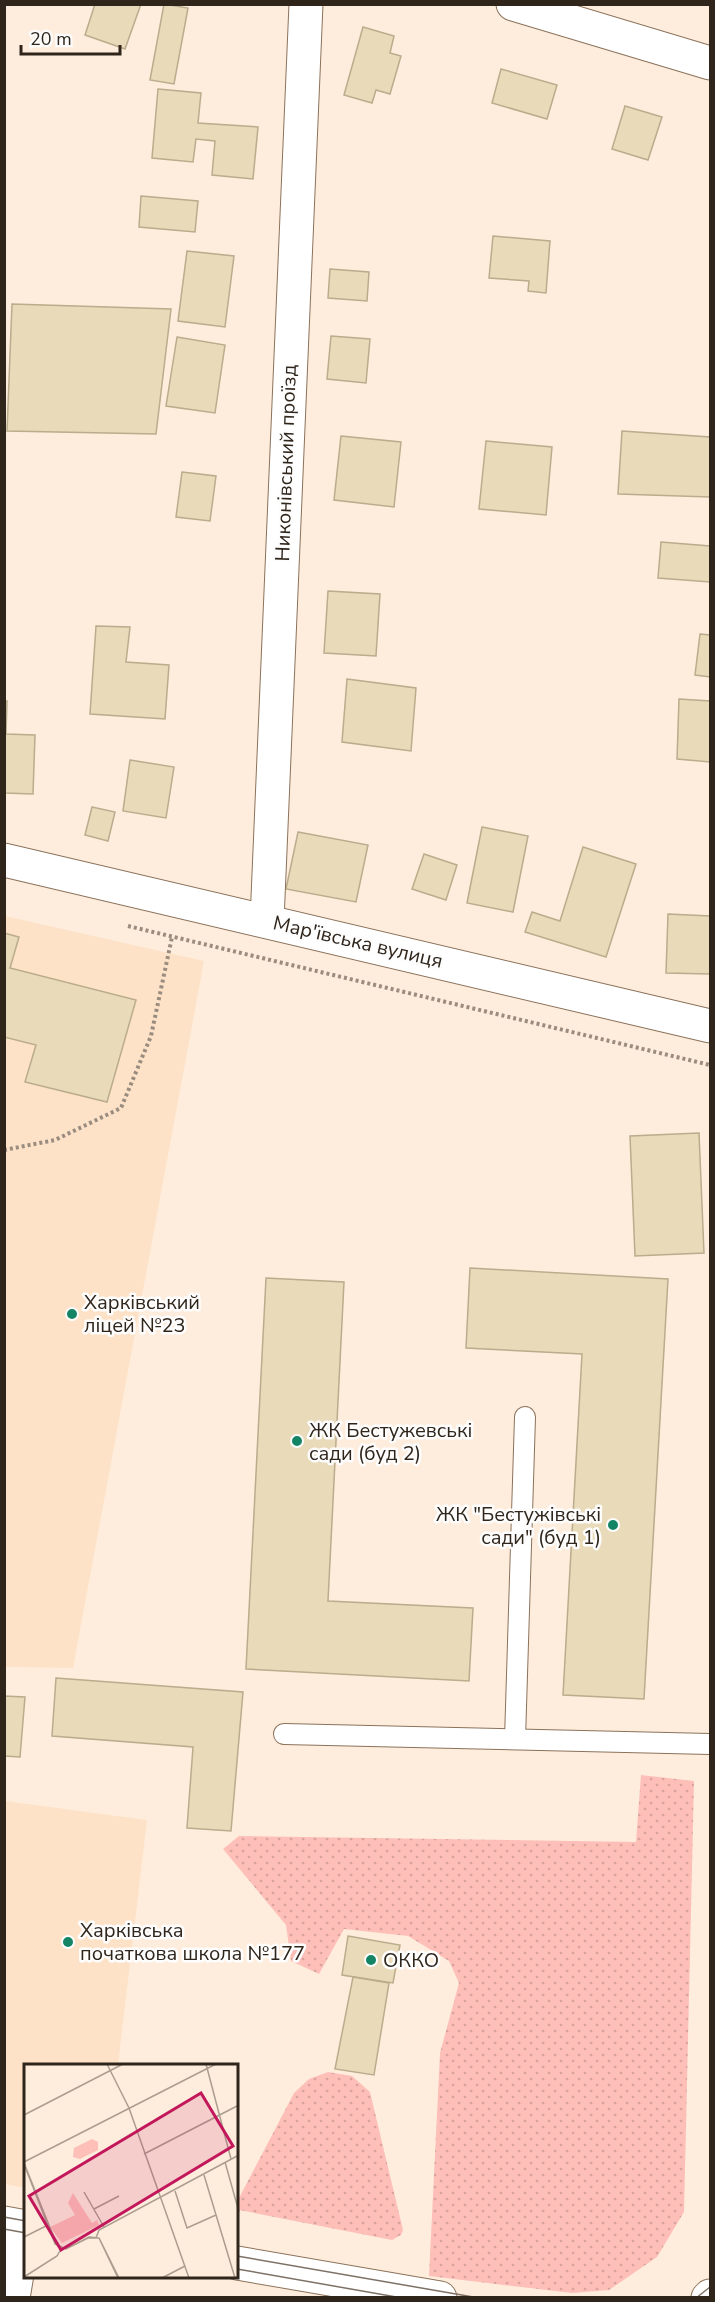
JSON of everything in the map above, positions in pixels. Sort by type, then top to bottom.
[{"type":"street","name":"Никонівський проїзд","points":[[267,921],[306,4]]},
{"type":"street","points":[[513,4],[711,63]]},
{"type":"street","name":"Мар'ївська вулиця","points":[[4,860],[711,1026]]},
{"type":"street","points":[[13,2298],[18,2225]]},
{"type":"street","points":[[238,2263],[392,2293],[440,2298]]},
{"type":"lane","points":[[515,1739],[525,1417]]},
{"type":"lane","points":[[284,1734],[711,1744]]},
{"type":"path","points":[[116,924],[711,1065]]},
{"type":"path","points":[[4,1150],[55,1140],[121,1108],[151,1036],[172,937]]},
{"type":"shaded area","name":"Харківський ліцей №23","points":[[5,916],[204,961],[73,1668],[5,1667]]},
{"type":"shaded area","points":[[641,1775],[694,1781],[684,2212],[657,2257],[609,2290],[572,2293],[429,2276],[440,2053],[459,1983],[449,1961],[408,1936],[344,1929],[319,1974],[291,1961],[286,1925],[223,1849],[239,1836],[636,1842]]},
{"type":"shaded area","name":"Харківська початкова школа №177","points":[[5,1801],[147,1820],[118,2064],[24,2064],[24,2188],[5,2184]]},
{"type":"shaded area","points":[[328,2072],[352,2076],[370,2092],[403,2230],[401,2235],[392,2240],[239,2210],[238,2200],[294,2093],[309,2079]]},
{"type":"building","points":[[95,4],[141,4],[125,49],[85,35]]},
{"type":"building","points":[[164,4],[188,8],[174,84],[150,80]]},
{"type":"building","points":[[363,27],[394,36],[390,53],[401,56],[390,94],[376,90],[372,103],[344,95]]},
{"type":"building","points":[[501,69],[557,85],[547,119],[492,103]]},
{"type":"building","points":[[158,89],[201,93],[198,123],[258,127],[253,179],[212,175],[215,141],[196,139],[193,162],[152,158]]},
{"type":"building","points":[[625,106],[662,117],[648,160],[612,149]]},
{"type":"building","points":[[141,196],[198,201],[195,232],[139,227]]},
{"type":"building","points":[[493,236],[550,241],[546,293],[528,291],[529,281],[489,278]]},
{"type":"building","points":[[187,251],[234,256],[225,327],[178,321]]},
{"type":"building","points":[[330,269],[369,272],[367,301],[328,298]]},
{"type":"building","points":[[12,304],[171,309],[156,434],[7,431]]},
{"type":"building","points":[[331,336],[370,339],[366,383],[327,379]]},
{"type":"building","points":[[177,337],[225,345],[215,413],[166,406]]},
{"type":"building","points":[[622,431],[710,437],[710,497],[618,494]]},
{"type":"building","points":[[341,436],[401,442],[394,507],[334,500]]},
{"type":"building","points":[[486,441],[552,447],[546,515],[479,509]]},
{"type":"building","points":[[182,472],[216,476],[210,521],[176,517]]},
{"type":"building","points":[[661,542],[710,546],[710,582],[658,578]]},
{"type":"building","points":[[328,591],[380,594],[376,656],[324,653]]},
{"type":"building","points":[[96,626],[130,627],[126,662],[169,665],[165,719],[90,714]]},
{"type":"building","points":[[700,634],[710,635],[710,677],[695,675]]},
{"type":"building","points":[[347,679],[416,688],[411,751],[342,742]]},
{"type":"building","points":[[679,699],[710,701],[710,762],[677,759]]},
{"type":"building","points":[[4,701],[7,701],[6,734],[35,735],[33,794],[5,793]]},
{"type":"building","points":[[130,760],[174,767],[166,818],[123,811]]},
{"type":"building","points":[[92,807],[115,812],[108,841],[85,835]]},
{"type":"building","points":[[482,827],[528,836],[513,912],[467,903]]},
{"type":"building","points":[[298,832],[368,845],[356,902],[286,889]]},
{"type":"building","points":[[583,847],[636,864],[606,957],[525,932],[532,912],[560,921]]},
{"type":"building","points":[[424,854],[457,865],[446,900],[412,889]]},
{"type":"building","points":[[668,914],[710,916],[710,974],[666,973]]},
{"type":"building","points":[[4,933],[19,937],[10,968],[136,1000],[107,1102],[25,1082],[36,1045],[4,1037]]},
{"type":"building","points":[[699,1133],[704,1253],[635,1256],[630,1136]]},
{"type":"building","name":"ЖК \"Бестужівські сади\" (буд 1)","points":[[470,1268],[668,1279],[644,1699],[563,1695],[582,1354],[466,1348]]},
{"type":"building","name":"ЖК Бестужевські сади (буд 2)","points":[[266,1278],[344,1282],[328,1601],[473,1608],[469,1681],[246,1669]]},
{"type":"building","points":[[56,1678],[243,1692],[231,1831],[187,1828],[193,1747],[52,1736]]},
{"type":"building","points":[[4,1696],[25,1697],[20,1757],[4,1756]]},
{"type":"building","name":"ОККО","points":[[348,1936],[400,1945],[393,1983],[342,1975]]},
{"type":"building","points":[[353,1977],[389,1983],[374,2075],[335,2069]]},
{"type":"tram line","points":[[4,2217],[24,2221]]},
{"type":"tram line","points":[[4,2229],[24,2233]]},
{"type":"tram line","points":[[238,2256],[479,2298]]},
{"type":"tram line","points":[[238,2269],[402,2298]]},
{"type":"tram line","points":[[696,2298],[710,2287]]},
{"type":"place","name":"Харківський ліцей №23","points":[[72,1314]]},
{"type":"place","name":"ЖК Бестужевські сади (буд 2)","points":[[297,1441]]},
{"type":"place","name":"ЖК \"Бестужівські сади\" (буд 1)","points":[[613,1525]]},
{"type":"place","name":"Харківська початкова школа №177","points":[[68,1942]]},
{"type":"place","name":"ОККО","points":[[371,1960]]}]
